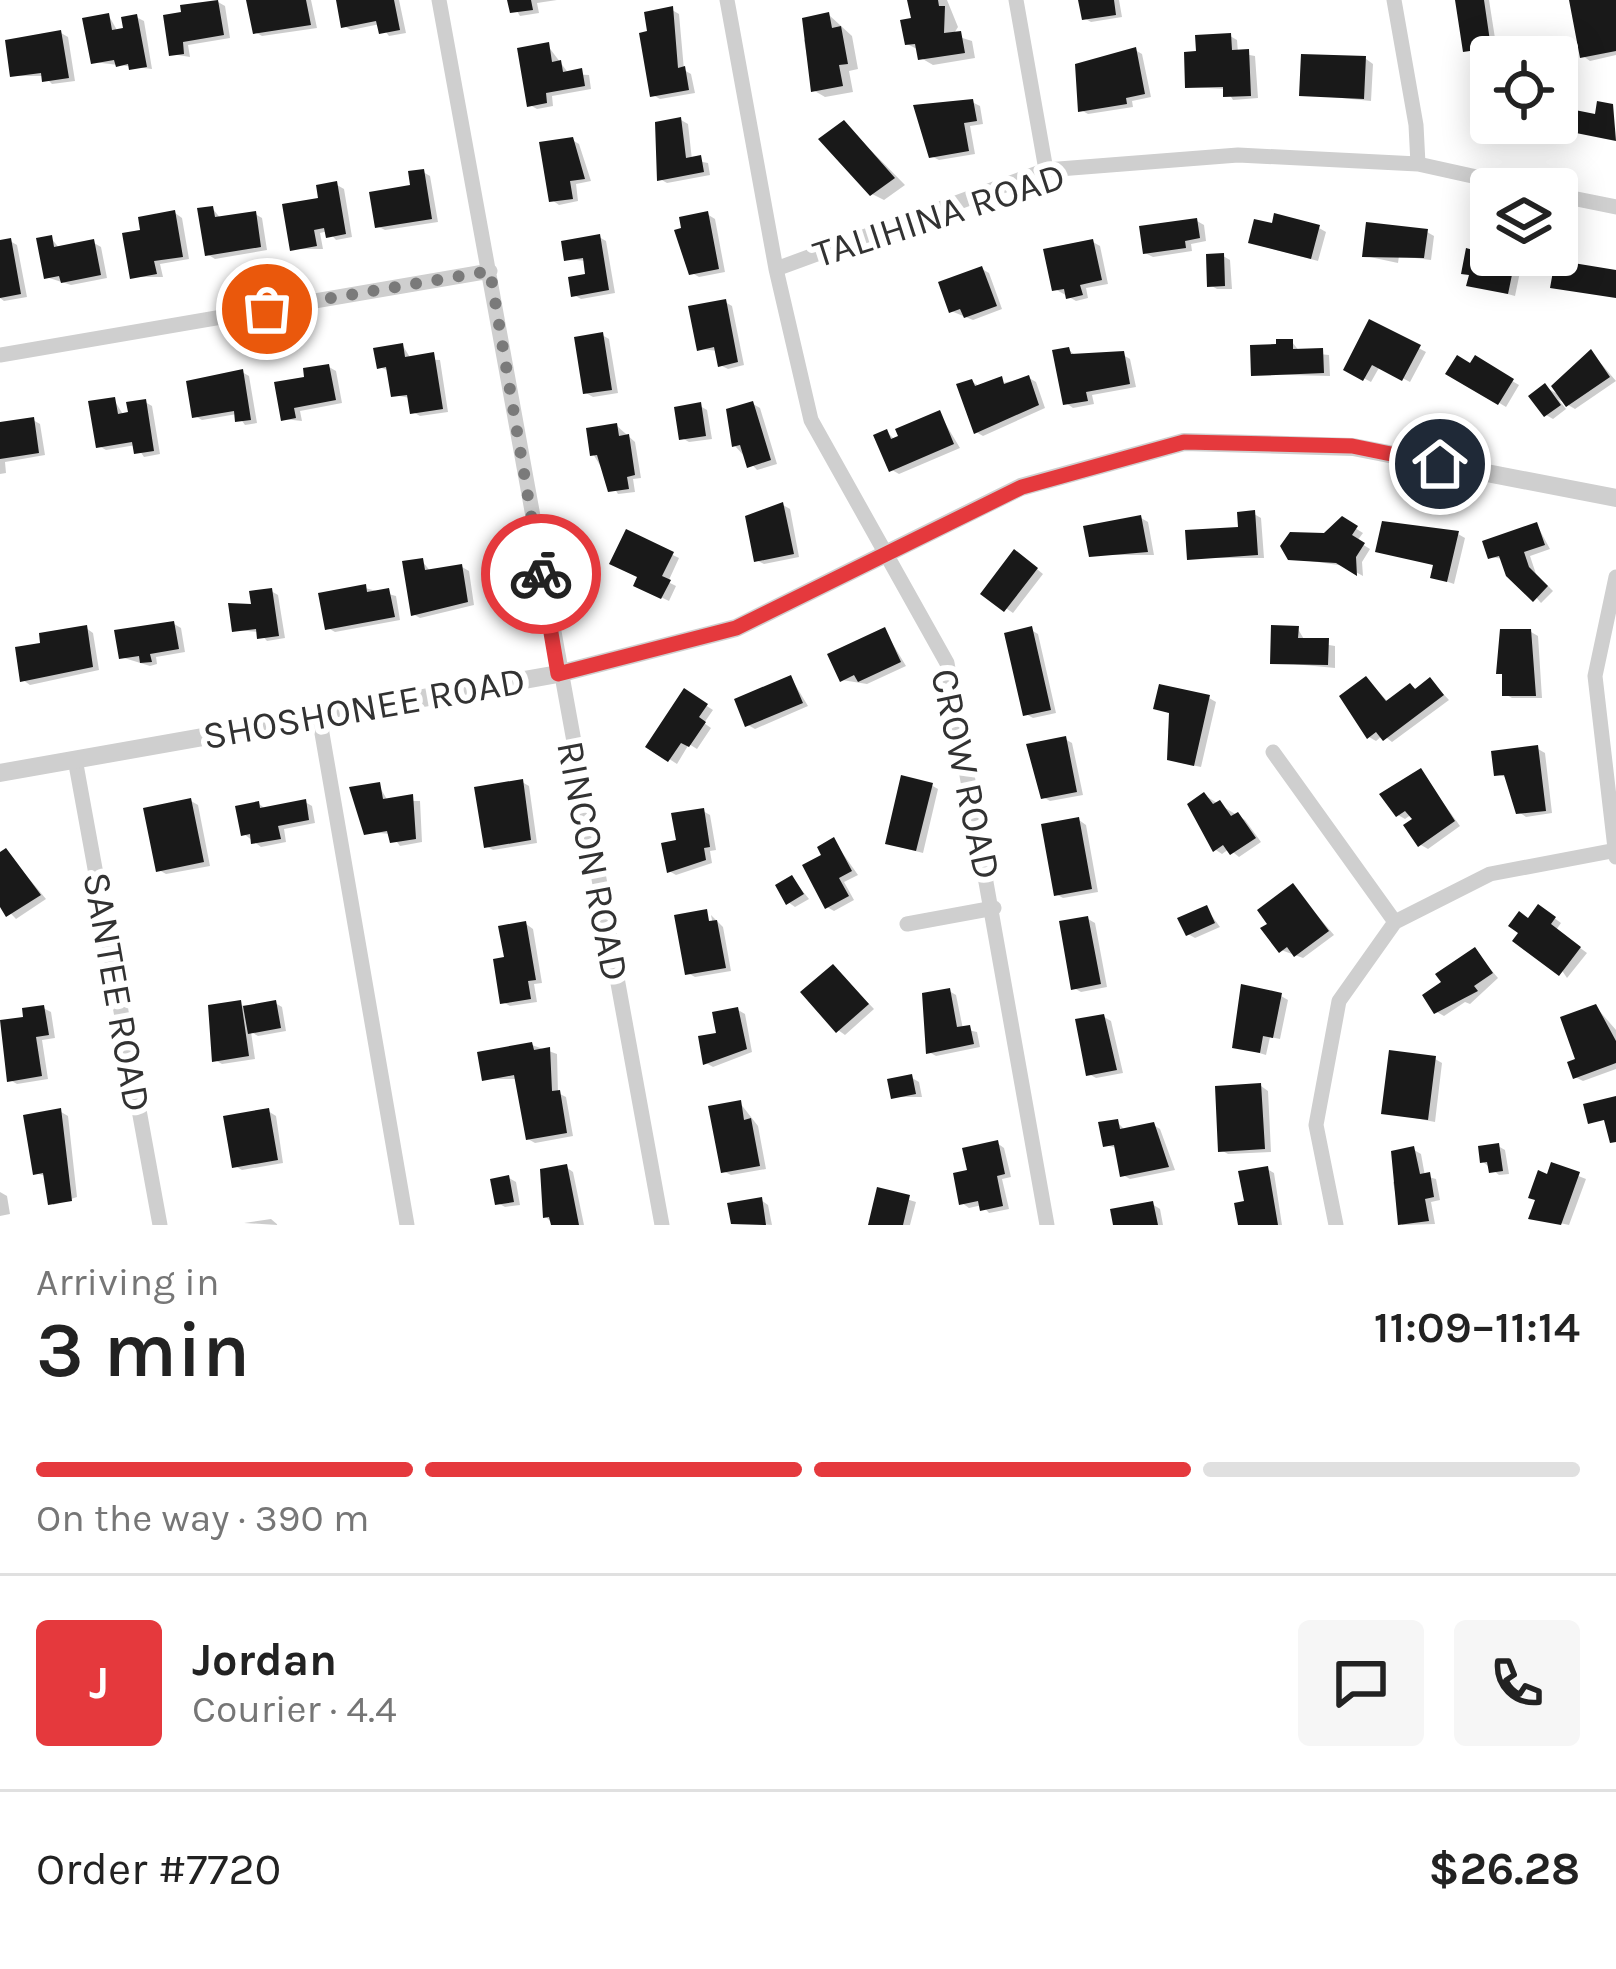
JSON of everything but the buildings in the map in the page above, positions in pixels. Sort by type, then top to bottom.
[{"type":"street","name":"RINCON ROAD","points":[[439,0],[558,674],[662,1225]]},
{"type":"street","name":"CROW ROAD","points":[[727,0],[776,269],[812,420],[947,663],[1047,1225]]},
{"type":"street","points":[[1016,0],[1046,170]]},
{"type":"street","points":[[1394,0],[1418,164]]},
{"type":"street","name":"TALIHINA ROAD","points":[[776,269],[1046,170],[1238,155],[1418,164],[1470,175]]},
{"type":"street","points":[[1578,199],[1616,207]]},
{"type":"street","points":[[0,355],[490,271]]},
{"type":"street","name":"SHOSHONEE ROAD","points":[[0,773],[558,674],[736,628],[1022,487],[1184,442],[1352,446],[1616,498]]},
{"type":"street","points":[[1336,1225],[1316,1125],[1339,1001],[1396,922],[1490,874],[1615,852],[1595,676],[1616,577]]},
{"type":"street","points":[[320,716],[407,1225]]},
{"type":"street","points":[[1273,752],[1396,922]]},
{"type":"street","name":"SANTEE ROAD","points":[[75,759],[160,1225]]},
{"type":"street","points":[[907,924],[994,908]]},
{"type":"way so far","points":[[267,309],[490,271],[541,574]]},
{"type":"route","points":[[541,574],[558,674],[736,628],[1022,487],[1184,442],[1352,446],[1440,464]]}]
